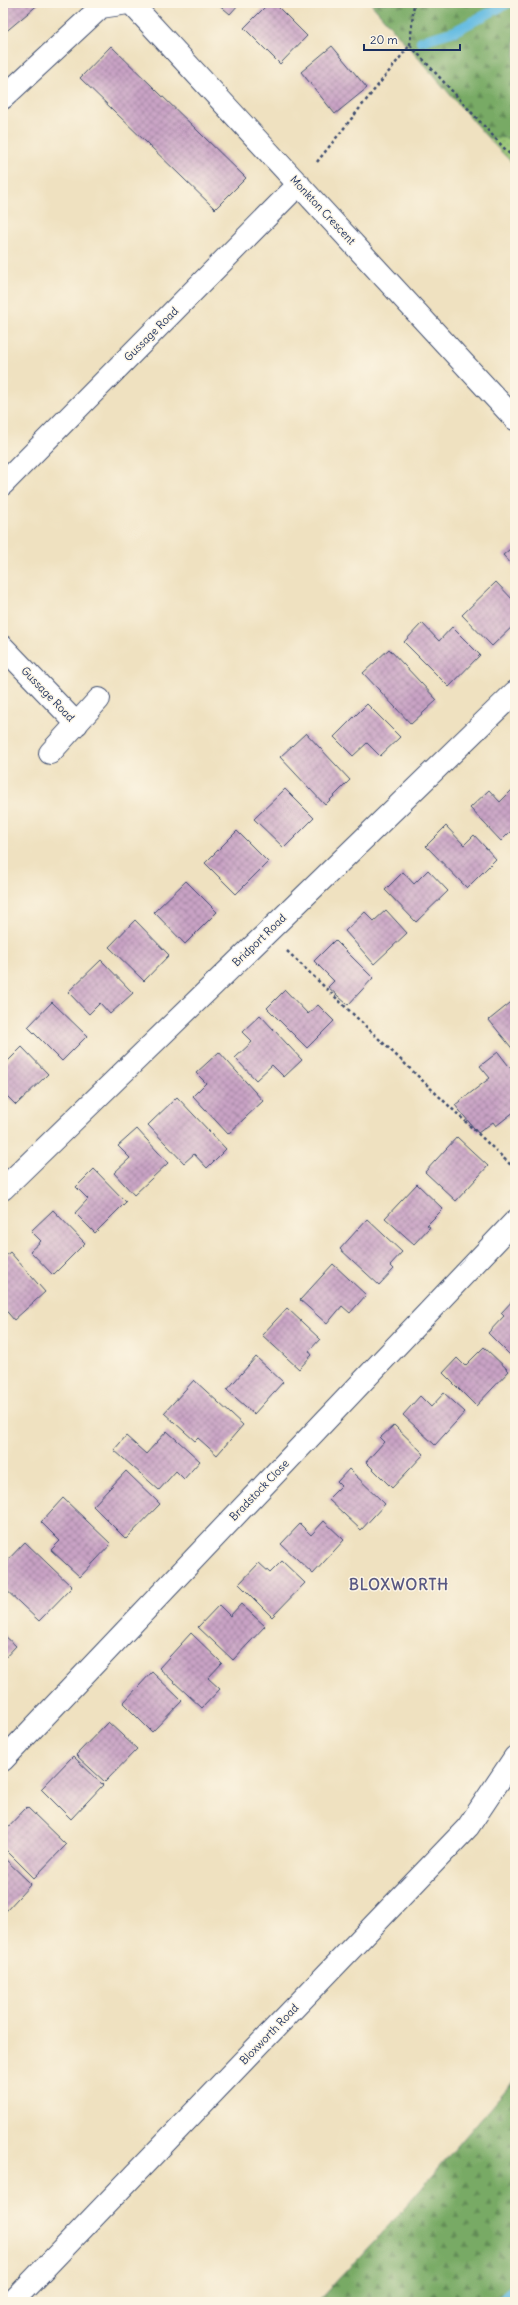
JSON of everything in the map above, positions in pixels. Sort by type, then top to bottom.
[{"type":"street","name":"Monkton Crescent","points":[[3,98],[101,7],[129,3],[299,184],[515,419]]},
{"type":"street","name":"Gussage Road","points":[[3,484],[299,184]]},
{"type":"street","name":"Gussage Road","points":[[3,647],[77,724]]},
{"type":"street","name":"Bridport Road","points":[[3,1189],[515,692]]},
{"type":"street","name":"Gussage Road","points":[[50,753],[99,699]]},
{"type":"street","name":"Bradstock Close","points":[[3,1760],[515,1220]]},
{"type":"street","name":"Bloxworth Road","points":[[12,2302],[468,1827],[515,1757]]},
{"type":"path","points":[[299,184],[410,45],[414,3]]},
{"type":"path","points":[[410,45],[515,160]]},
{"type":"path","points":[[268,932],[515,1169]]},
{"type":"green space","points":[[378,3],[515,3],[515,138],[487,137],[372,5]]},
{"type":"green space","points":[[487,137],[515,138],[515,166]]},
{"type":"green space","points":[[515,2079],[515,2302],[317,2302],[390,2224]]},
{"type":"building","points":[[3,3],[40,3],[3,34]]},
{"type":"building","points":[[217,3],[240,3],[230,14]]},
{"type":"building","points":[[269,3],[274,3],[307,36],[280,64],[244,28]]},
{"type":"building","points":[[111,46],[246,178],[215,209],[80,78]]},
{"type":"building","points":[[332,46],[367,88],[335,114],[301,72]]},
{"type":"building","points":[[515,545],[515,568],[503,555]]},
{"type":"building","points":[[496,582],[515,602],[515,624],[492,646],[462,615]]},
{"type":"building","points":[[422,623],[439,641],[452,627],[480,655],[449,687],[404,642]]},
{"type":"building","points":[[389,649],[437,700],[411,724],[363,673]]},
{"type":"building","points":[[367,704],[400,737],[380,756],[367,743],[353,756],[334,737]]},
{"type":"building","points":[[306,733],[350,780],[325,805],[280,757]]},
{"type":"building","points":[[285,789],[314,818],[284,848],[254,819]]},
{"type":"building","points":[[513,789],[515,827],[501,841],[470,808],[489,790],[500,802]]},
{"type":"building","points":[[446,826],[464,845],[474,835],[496,859],[467,888],[426,846]]},
{"type":"building","points":[[237,831],[268,862],[236,894],[205,863]]},
{"type":"building","points":[[428,870],[448,891],[416,922],[385,890],[403,872],[414,884]]},
{"type":"building","points":[[186,881],[217,912],[185,944],[154,912]]},
{"type":"building","points":[[386,910],[407,933],[374,964],[345,931],[365,912],[374,921]]},
{"type":"building","points":[[135,920],[169,955],[144,981],[109,947]]},
{"type":"building","points":[[335,940],[373,978],[348,1005],[328,987],[334,981],[314,961]]},
{"type":"building","points":[[101,960],[133,993],[110,1014],[100,1003],[89,1014],[68,992]]},
{"type":"building","points":[[285,990],[308,1014],[318,1005],[334,1021],[307,1048],[267,1008]]},
{"type":"building","points":[[515,999],[515,1052],[489,1020]]},
{"type":"building","points":[[52,1002],[87,1036],[62,1061],[28,1027]]},
{"type":"building","points":[[260,1015],[302,1060],[284,1077],[272,1065],[256,1080],[235,1058],[252,1042],[242,1032]]},
{"type":"building","points":[[22,1047],[48,1074],[16,1105],[3,1092],[3,1066]]},
{"type":"building","points":[[219,1052],[263,1101],[228,1134],[193,1096],[206,1083],[196,1073]]},
{"type":"building","points":[[498,1052],[515,1074],[515,1111],[496,1126],[493,1122],[478,1133],[455,1105],[490,1078],[480,1066]]},
{"type":"building","points":[[177,1097],[226,1149],[207,1168],[194,1154],[184,1163],[148,1125]]},
{"type":"building","points":[[137,1129],[168,1163],[134,1195],[114,1173],[130,1158],[118,1146]]},
{"type":"building","points":[[457,1137],[488,1166],[456,1201],[425,1172]]},
{"type":"building","points":[[94,1169],[126,1202],[95,1233],[75,1213],[88,1199],[76,1187]]},
{"type":"building","points":[[417,1184],[443,1209],[427,1225],[430,1227],[414,1244],[385,1218]]},
{"type":"building","points":[[53,1210],[85,1243],[53,1275],[30,1251],[41,1241],[31,1231]]},
{"type":"building","points":[[367,1219],[402,1252],[390,1265],[394,1269],[379,1285],[340,1249]]},
{"type":"building","points":[[10,1252],[45,1292],[14,1320],[3,1307],[3,1258]]},
{"type":"building","points":[[333,1264],[366,1295],[350,1313],[342,1306],[327,1324],[300,1300]]},
{"type":"building","points":[[515,1298],[515,1360],[488,1333],[504,1316],[501,1313]]},
{"type":"building","points":[[287,1308],[320,1339],[309,1351],[312,1355],[299,1369],[262,1335]]},
{"type":"building","points":[[484,1347],[509,1371],[476,1406],[443,1373],[457,1358],[465,1366]]},
{"type":"building","points":[[256,1357],[283,1382],[254,1414],[227,1390]]},
{"type":"building","points":[[194,1380],[243,1425],[217,1455],[198,1438],[195,1441],[164,1413]]},
{"type":"building","points":[[444,1393],[465,1412],[435,1445],[403,1415],[420,1396],[431,1407]]},
{"type":"building","points":[[394,1425],[424,1454],[392,1488],[366,1462],[384,1442],[380,1438]]},
{"type":"building","points":[[167,1431],[200,1461],[184,1479],[176,1471],[159,1490],[114,1450],[126,1436],[146,1454]]},
{"type":"building","points":[[349,1469],[385,1504],[361,1530],[328,1499],[341,1486],[337,1482]]},
{"type":"building","points":[[126,1471],[160,1504],[126,1539],[93,1506]]},
{"type":"building","points":[[63,1498],[111,1544],[80,1577],[51,1550],[60,1541],[41,1522]]},
{"type":"building","points":[[324,1521],[344,1540],[313,1574],[281,1544],[300,1524],[311,1535]]},
{"type":"building","points":[[25,1542],[72,1587],[39,1621],[3,1587],[3,1565]]},
{"type":"building","points":[[282,1561],[305,1583],[272,1617],[239,1584],[259,1563],[270,1573]]},
{"type":"building","points":[[241,1604],[265,1626],[233,1660],[198,1627],[219,1605],[230,1616]]},
{"type":"building","points":[[191,1633],[222,1663],[208,1678],[220,1689],[202,1708],[159,1668]]},
{"type":"building","points":[[3,1634],[16,1646],[3,1660]]},
{"type":"building","points":[[152,1672],[182,1701],[152,1732],[123,1703]]},
{"type":"building","points":[[108,1722],[137,1749],[105,1782],[76,1755]]},
{"type":"building","points":[[73,1756],[103,1785],[71,1819],[41,1789]]},
{"type":"building","points":[[27,1807],[66,1845],[34,1878],[3,1847],[3,1832]]},
{"type":"building","points":[[3,1857],[31,1884],[6,1911],[3,1908]]},
{"type":"waterway","points":[[421,41],[455,31],[508,3]]},
{"type":"waterway","points":[[500,2302],[515,2286]]},
{"type":"district","name":"BLOXWORTH","points":[[399,1585]]}]
